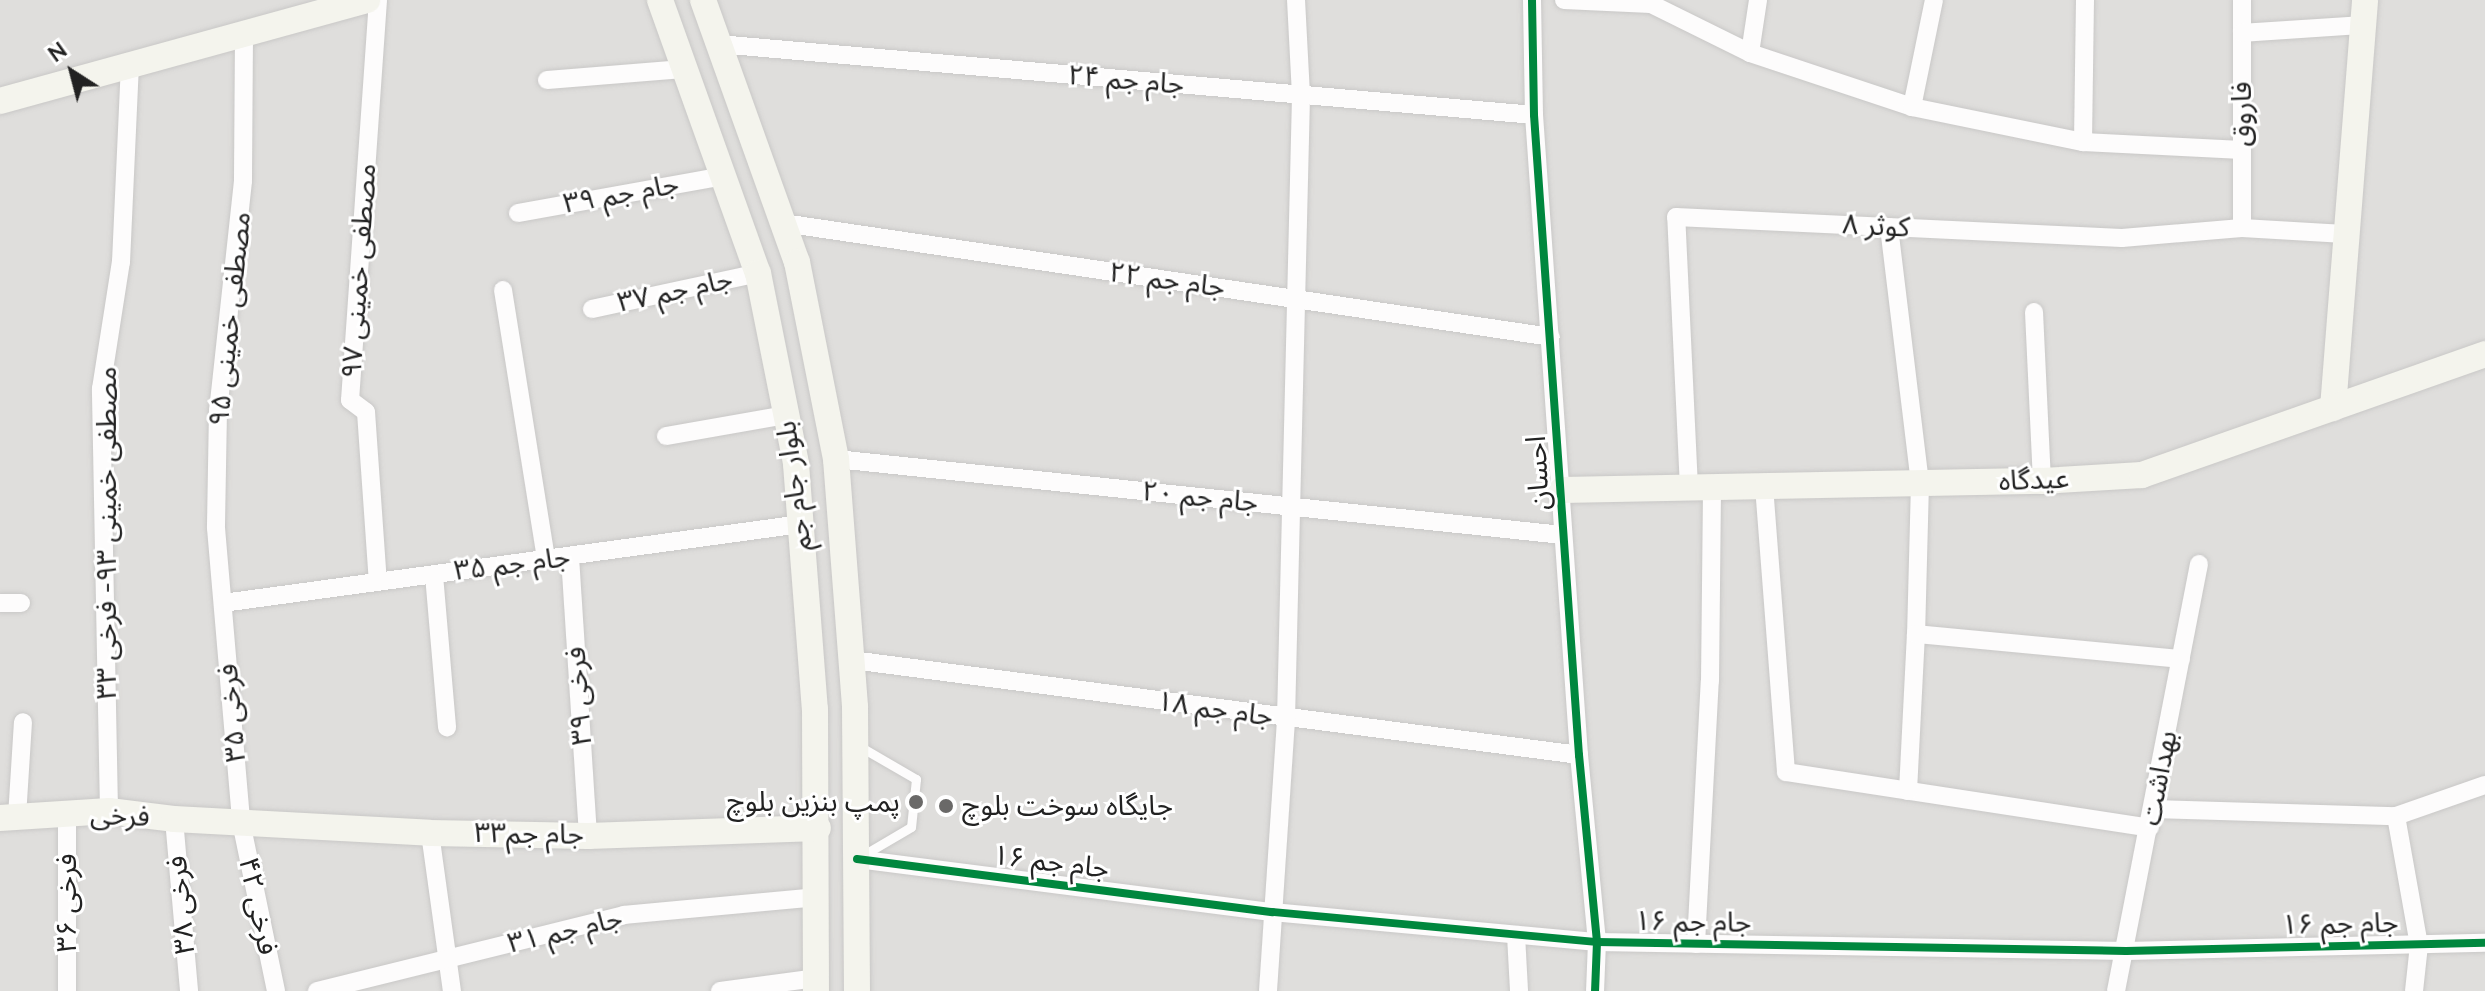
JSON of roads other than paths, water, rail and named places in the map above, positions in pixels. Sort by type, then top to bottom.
[{"type":"main road","points":[[0,101],[367,0]]},
{"type":"main road","name":"بلوار جام جم","points":[[660,0],[758,273],[796,464],[815,709],[818,828],[816,985]]},
{"type":"main road","name":"بلوار جام جم","points":[[703,0],[797,262],[836,459],[852,660],[857,991]]},
{"type":"main road","points":[[2333,408],[2364,12]]},
{"type":"main road","name":"عیدگاه","points":[[1562,490],[2042,481],[2142,475],[2485,354]]},
{"type":"main road","points":[[796,464],[836,459]]},
{"type":"main road","name":"فرخی","points":[[8,817],[67,816],[109,811],[174,819],[241,822]]},
{"type":"main road","name":"جام جم۳۳","points":[[241,822],[430,833],[588,836],[818,828]]},
{"type":"street","name":"مصطفی خمینی ۹۷","points":[[378,0],[350,400],[366,412],[378,582]]},
{"type":"street","points":[[1268,991],[1286,719],[1301,95],[1296,0]]},
{"type":"street","name":"احسان","points":[[1532,0],[1534,115],[1579,755],[1597,942],[1595,991]]},
{"type":"street","points":[[1564,0],[1651,4],[1750,53],[1912,107],[2083,142],[2242,150]]},
{"type":"street","points":[[1750,53],[1758,0]]},
{"type":"street","points":[[1912,107],[1934,0]]},
{"type":"street","points":[[2083,142],[2085,0]]},
{"type":"street","name":"فاروق","points":[[2242,0],[2242,228]]},
{"type":"street","points":[[2242,33],[2364,12]]},
{"type":"street","name":"مصطفی خمینی ۹۵","points":[[223,603],[216,528],[218,410],[243,181],[244,34]]},
{"type":"street","name":"جام جم ۲۴","points":[[718,44],[1534,115]]},
{"type":"street","name":"مصطفی خمینی ۹۳- فرخی ۳۳","points":[[109,811],[101,389],[121,262],[130,65]]},
{"type":"street","points":[[547,80],[684,69]]},
{"type":"street","name":"جام جم ۳۹","points":[[518,213],[723,176]]},
{"type":"street","name":"کوثر ۸","points":[[1701,487],[1676,217],[2122,238],[2242,228],[2345,234]]},
{"type":"street","name":"جام جم ۲۲","points":[[783,223],[1551,337]]},
{"type":"street","points":[[1889,227],[1920,483],[1908,791]]},
{"type":"street","name":"جام جم ۳۷","points":[[592,309],[758,273]]},
{"type":"street","points":[[503,290],[546,559]]},
{"type":"street","points":[[2034,312],[2042,481]]},
{"type":"street","points":[[666,436],[786,415]]},
{"type":"street","name":"جام جم ۲۰","points":[[836,459],[1563,535]]},
{"type":"street","points":[[1764,486],[1786,772],[2150,828]]},
{"type":"street","points":[[1696,944],[1710,681],[1701,487]]},
{"type":"street","name":"جام جم ۳۵","points":[[223,603],[801,524]]},
{"type":"street","name":"فرخی ۳۹","points":[[570,557],[588,836]]},
{"type":"street","name":"بهداشت","points":[[2116,991],[2199,564]]},
{"type":"street","points":[[434,575],[447,727]]},
{"type":"street","points":[[0,603],[21,603]]},
{"type":"street","name":"فرخی ۳۵","points":[[223,603],[241,822]]},
{"type":"street","points":[[1916,634],[2181,659]]},
{"type":"street","name":"جام جم ۱۸","points":[[852,660],[1579,755]]},
{"type":"street","points":[[8,817],[23,722]]},
{"type":"street","points":[[2153,809],[2396,816],[2485,785]]},
{"type":"street","name":"فرخی ۳۶","points":[[67,816],[67,991]]},
{"type":"street","points":[[2396,816],[2419,945],[2414,991]]},
{"type":"street","name":"فرخی ۳۸","points":[[174,819],[189,991]]},
{"type":"street","name":"فرخی ۴۲","points":[[241,822],[276,991]]},
{"type":"street","points":[[430,833],[452,991]]},
{"type":"street","name":"جام جم ۱۶","points":[[857,859],[1273,912],[1597,942],[2126,951],[2485,943]]},
{"type":"street","name":"جام جم ۳۱","points":[[317,991],[624,915],[817,897]]},
{"type":"street","points":[[1516,935],[1519,991]]},
{"type":"street","points":[[720,991],[816,985]]},
{"type":"lane","points":[[855,744],[916,779],[911,827],[857,859]]},
{"type":"place","name":"پمپ بنزین بلوچ","points":[[916,802]]},
{"type":"place","name":"جایگاه سوخت بلوچ","points":[[946,806]]}]
